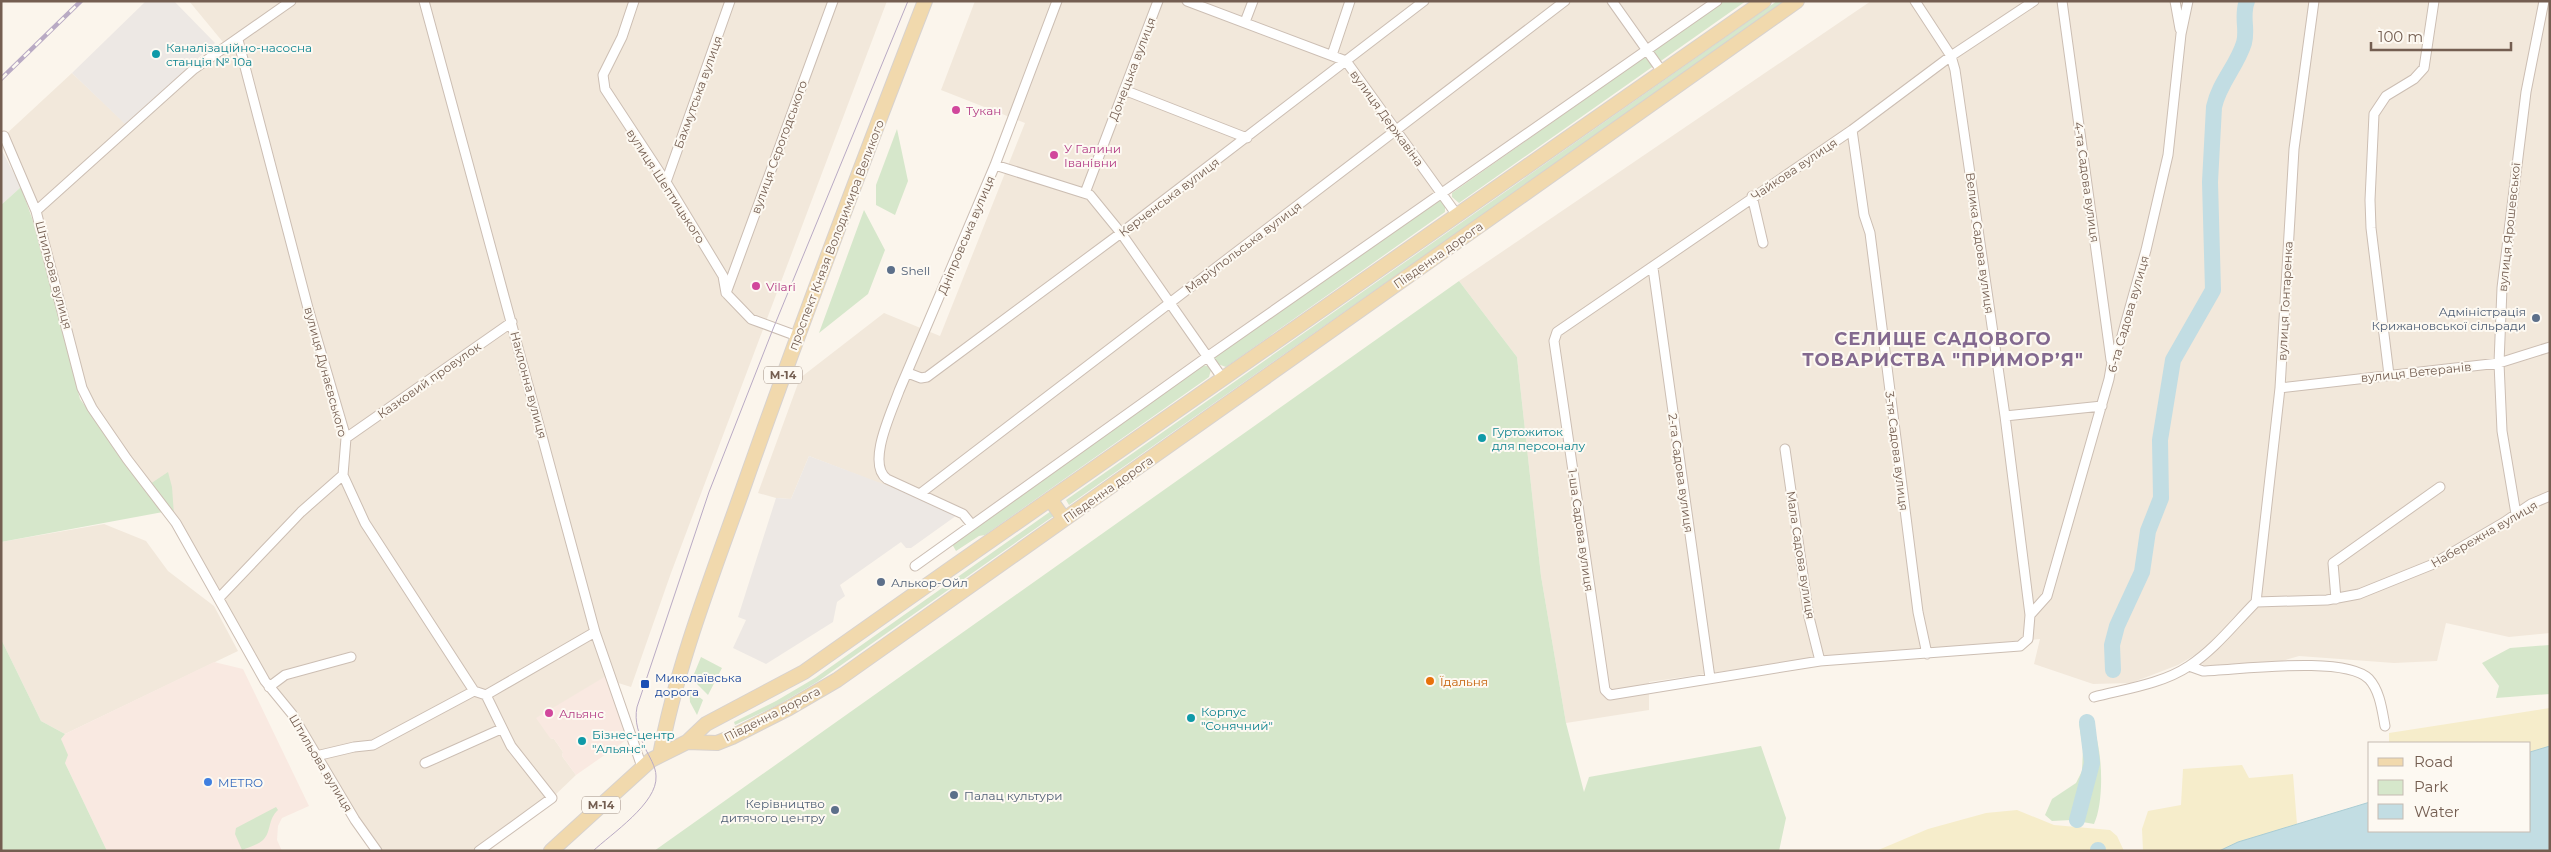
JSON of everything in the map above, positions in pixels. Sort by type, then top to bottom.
[{"type":"main road","name":"проспект Князя Володимира Великого","points":[[660,755],[666,721],[693,630],[797,336],[925,1]]},
{"type":"main road","name":"Південна дорога","points":[[688,742],[706,724],[781,686],[841,647],[1457,214],[1663,73],[1764,1]]},
{"type":"main road","name":"Південна дорога","points":[[688,742],[717,743],[789,708],[837,680],[1798,1]]},
{"type":"main road","points":[[1050,499],[1064,520]]},
{"type":"main road","name":"М-14","points":[[552,851],[642,767],[660,755],[688,742]]},
{"type":"street","name":"Штильова вулиця","points":[[291,1],[238,40],[194,69],[167,91],[130,129],[36,211],[82,388],[92,408],[127,459],[176,523],[269,687],[292,714],[316,756],[377,851]]},
{"type":"street","name":"Наклонна вулиця","points":[[424,1],[595,632],[642,767]]},
{"type":"street","name":"вулиця Шептицького","points":[[634,1],[622,37],[603,75],[603,85],[666,182],[723,276],[726,293],[752,319],[797,336]]},
{"type":"street","name":"Бахмутська вулиця","points":[[666,182],[730,1]]},
{"type":"street","name":"вулиця Сєрогодського","points":[[726,293],[833,1]]},
{"type":"street","name":"Дніпровська вулиця","points":[[921,493],[887,479],[879,468],[882,440],[995,164],[1057,1]]},
{"type":"street","name":"Донецька вулиця","points":[[1086,193],[1158,1]]},
{"type":"street","name":"вулиця Державіна","points":[[1187,1],[1346,61],[1457,214]]},
{"type":"street","points":[[1246,22],[1254,1]]},
{"type":"street","points":[[1332,55],[1350,1]]},
{"type":"street","name":"Керченська вулиця","points":[[908,373],[921,378],[927,377],[1247,138],[1424,1]]},
{"type":"street","name":"Маріупольська вулиця","points":[[921,493],[1565,1]]},
{"type":"street","points":[[1612,1],[1663,73]]},
{"type":"street","points":[[915,566],[1207,357],[1443,195],[1717,1]]},
{"type":"street","name":"Велика Садова вулиця","points":[[1915,1],[1952,56],[2005,416],[2030,615],[2029,634],[2025,643],[2011,647],[1927,654]]},
{"type":"street","name":"Чайкова вулиця","points":[[1555,337],[1557,332],[1653,268],[1752,196],[1852,130],[1952,56],[2034,1]]},
{"type":"street","name":"4-та Садова вулиця","points":[[2062,1],[2112,362]]},
{"type":"street","points":[[2175,1],[2181,34]]},
{"type":"street","name":"6-та Садова вулиця","points":[[2030,615],[2047,596],[2102,406],[2112,362],[2122,336],[2146,250],[2168,155],[2181,34],[2188,1]]},
{"type":"street","name":"вулиця Гонтаренка","points":[[2256,602],[2280,388],[2294,149],[2314,1]]},
{"type":"street","points":[[2389,375],[2371,228],[2370,200],[2374,114],[2386,96],[2414,78],[2424,68],[2434,1]]},
{"type":"street","name":"вулиця Ярошевської","points":[[2516,514],[2502,431],[2499,363],[2502,288],[2508,226],[2526,92],[2544,1]]},
{"type":"street","name":"вулиця Дунаєвського","points":[[238,40],[308,308],[346,438],[343,475],[364,523],[474,691]]},
{"type":"street","points":[[1124,90],[1247,138]]},
{"type":"street","name":"3-тя Садова вулиця","points":[[1852,130],[1864,215],[1870,233],[1918,612],[1927,654]]},
{"type":"street","points":[[4,136],[36,211]]},
{"type":"street","points":[[995,164],[1090,195],[1121,233],[1222,379]]},
{"type":"street","points":[[1752,196],[1763,243]]},
{"type":"street","name":"2-га Садова вулиця","points":[[1653,268],[1710,678]]},
{"type":"street","name":"Казковий провулок","points":[[346,438],[512,322]]},
{"type":"street","name":"1-ша Садова вулиця","points":[[1555,337],[1588,590],[1607,693],[1610,695],[1710,678]]},
{"type":"street","name":"вулиця Ветеранів","points":[[2280,388],[2499,363],[2550,347]]},
{"type":"street","points":[[2005,416],[2102,406]]},
{"type":"street","name":"Мала Садова вулиця","points":[[1785,448],[1809,617],[1820,661]]},
{"type":"street","points":[[219,598],[301,512],[343,475]]},
{"type":"street","points":[[2336,599],[2333,563],[2440,487]]},
{"type":"street","points":[[921,493],[963,514],[972,525]]},
{"type":"street","name":"Набережна вулиця","points":[[2256,602],[2336,599],[2359,594],[2431,565],[2550,496]]},
{"type":"street","points":[[2094,697],[2175,674],[2189,666],[2220,641],[2256,602]]},
{"type":"street","points":[[486,696],[595,632]]},
{"type":"street","points":[[1710,678],[1820,661],[1927,654]]},
{"type":"street","points":[[269,687],[284,675],[351,657]]},
{"type":"street","points":[[2189,666],[2204,671],[2297,666],[2352,670],[2362,674],[2375,688],[2385,726]]},
{"type":"street","points":[[316,756],[354,747],[373,745],[474,691],[486,696],[511,746],[552,798],[479,851]]},
{"type":"street","points":[[425,763],[501,729]]},
{"type":"shaded area","name":"Каналізаційно-насосна станція № 10а","points":[[146,1],[174,1],[215,43],[125,124],[72,73]]},
{"type":"shaded area","points":[[189,1],[887,1],[671,573],[631,687],[612,681],[606,676],[550,738],[554,739],[563,752],[562,756],[576,775],[552,798],[479,851],[377,851],[275,695],[176,523],[82,388],[36,211],[4,136],[72,73],[130,128],[167,91],[227,47]]},
{"type":"shaded area","points":[[975,1],[1712,1],[974,520],[809,456],[791,499],[776,498],[758,493],[800,378],[884,313],[940,336],[1025,123],[941,90]]},
{"type":"shaded area","points":[[1871,1],[2550,1],[2550,633],[2509,637],[2446,623],[2437,661],[2394,663],[2299,656],[2272,664],[2206,668],[2195,655],[2178,665],[2131,683],[2093,684],[2034,664],[2040,639],[1810,659],[1649,682],[1649,710],[1566,723],[1541,576],[1517,357],[1459,281]]},
{"type":"shaded area","points":[[1,149],[21,187],[1,205]]},
{"type":"shaded area","points":[[809,456],[960,513],[911,548],[906,548],[901,542],[840,585],[845,596],[837,602],[833,622],[766,664],[733,648],[746,620],[738,617],[776,498],[791,499]]},
{"type":"shaded area","points":[[104,524],[146,541],[168,571],[214,606],[238,651],[65,734],[41,721],[1,639],[1,542]]},
{"type":"shaded area","points":[[214,662],[243,669],[309,806],[282,818],[278,826],[277,840],[282,851],[107,851],[65,763],[61,739],[65,734]]},
{"type":"shaded area","points":[[606,676],[629,738],[576,775],[562,756],[563,752],[554,739],[550,738],[536,718]]},
{"type":"green space","points":[[1724,1],[1746,1],[1459,203],[1452,197],[1452,193]]},
{"type":"green space","points":[[1777,1],[1787,1],[1069,505],[1066,500]]},
{"type":"green space","points":[[897,129],[908,181],[895,215],[876,205],[876,185]]},
{"type":"green space","points":[[21,187],[34,224],[80,399],[163,512],[1,542],[1,205]]},
{"type":"green space","points":[[1440,200],[1445,205],[1445,212],[1226,367],[1215,363],[1214,357]]},
{"type":"green space","points":[[864,210],[885,250],[868,294],[819,333]]},
{"type":"green space","points":[[1459,281],[1517,357],[1541,576],[1566,723],[1584,792],[1589,777],[1761,746],[1786,818],[1779,851],[654,851]]},
{"type":"green space","points":[[1201,365],[1208,366],[1211,370],[1209,377],[985,535],[979,536],[956,551],[952,544]]},
{"type":"green space","points":[[168,472],[172,487],[174,515],[150,484]]},
{"type":"green space","points":[[1051,511],[1055,515],[817,682],[778,705],[735,725],[734,722],[776,701],[815,678]]},
{"type":"green space","points":[[1,639],[41,721],[65,734],[61,739],[68,755],[65,763],[107,851],[1,851]]},
{"type":"green space","points":[[2550,645],[2550,694],[2496,698],[2499,686],[2482,663],[2510,648]]},
{"type":"green space","points":[[701,657],[722,668],[708,695],[692,679]]},
{"type":"green space","points":[[689,689],[703,700],[697,715],[690,702]]},
{"type":"green space","points":[[2082,720],[2090,721],[2098,743],[2101,787],[2098,814],[2094,824],[2071,820],[2052,821],[2045,815],[2052,799],[2076,783],[2082,771],[2083,749],[2079,724]]},
{"type":"green space","points":[[276,807],[278,810],[264,839],[242,850],[235,834],[236,828]]},
{"type":"sand","points":[[2550,708],[2550,746],[2531,752],[2531,742],[2389,742],[2389,733]]},
{"type":"sand","points":[[2242,765],[2249,778],[2293,774],[2297,824],[2238,842],[2219,851],[2143,851],[2142,829],[2148,811],[2181,805],[2183,769]]},
{"type":"sand","points":[[2017,810],[2054,825],[2110,830],[2117,836],[2124,851],[1876,851],[1928,829],[1986,813]]},
{"type":"water","points":[[2550,746],[2550,851],[2219,851],[2238,842],[2368,803],[2368,832],[2531,832],[2531,752]]},
{"type":"waterway","points":[[2113,670],[2112,645],[2117,626],[2142,572],[2148,531],[2161,498],[2160,440],[2173,360],[2213,290],[2210,182],[2214,107],[2216,98],[2244,43],[2245,7],[2247,1]]},
{"type":"waterway","points":[[2077,820],[2092,763],[2087,722]]},
{"type":"tram line","points":[[593,851],[642,807],[650,797],[655,786],[656,773],[638,728],[636,718],[637,707],[709,492],[773,329],[908,1]]},
{"type":"railway","points":[[1,79],[81,1]]},
{"type":"place","name":"Каналізаційно-насосна станція № 10а","points":[[156,54]]},
{"type":"place","name":"Тукан","points":[[956,110]]},
{"type":"place","name":"У Галини Іванівни","points":[[1054,155]]},
{"type":"place","name":"Shell","points":[[891,270]]},
{"type":"place","name":"Vilari","points":[[756,286]]},
{"type":"place","name":"Адміністрація Крижановської сільради","points":[[2536,318]]},
{"type":"place","name":"Гуртожиток для персоналу","points":[[1482,438]]},
{"type":"place","name":"Алькор-Ойл","points":[[881,582]]},
{"type":"place","name":"Їдальня","points":[[1430,681]]},
{"type":"place","name":"Миколаївська дорога","points":[[645,684]]},
{"type":"place","name":"Альянс","points":[[549,713]]},
{"type":"place","name":"Корпус \"Сонячний\"","points":[[1191,718]]},
{"type":"place","name":"Бізнес-центр \"Альянс\"","points":[[582,741]]},
{"type":"place","name":"METRO","points":[[208,782]]},
{"type":"place","name":"Палац культури","points":[[954,795]]},
{"type":"place","name":"Керівництво дитячого центру","points":[[835,810]]},
{"type":"district","name":"СЕЛИЩЕ САДОВОГО ТОВАРИСТВА \"ПРИМОР’Я\"","points":[[1943,349]]}]
